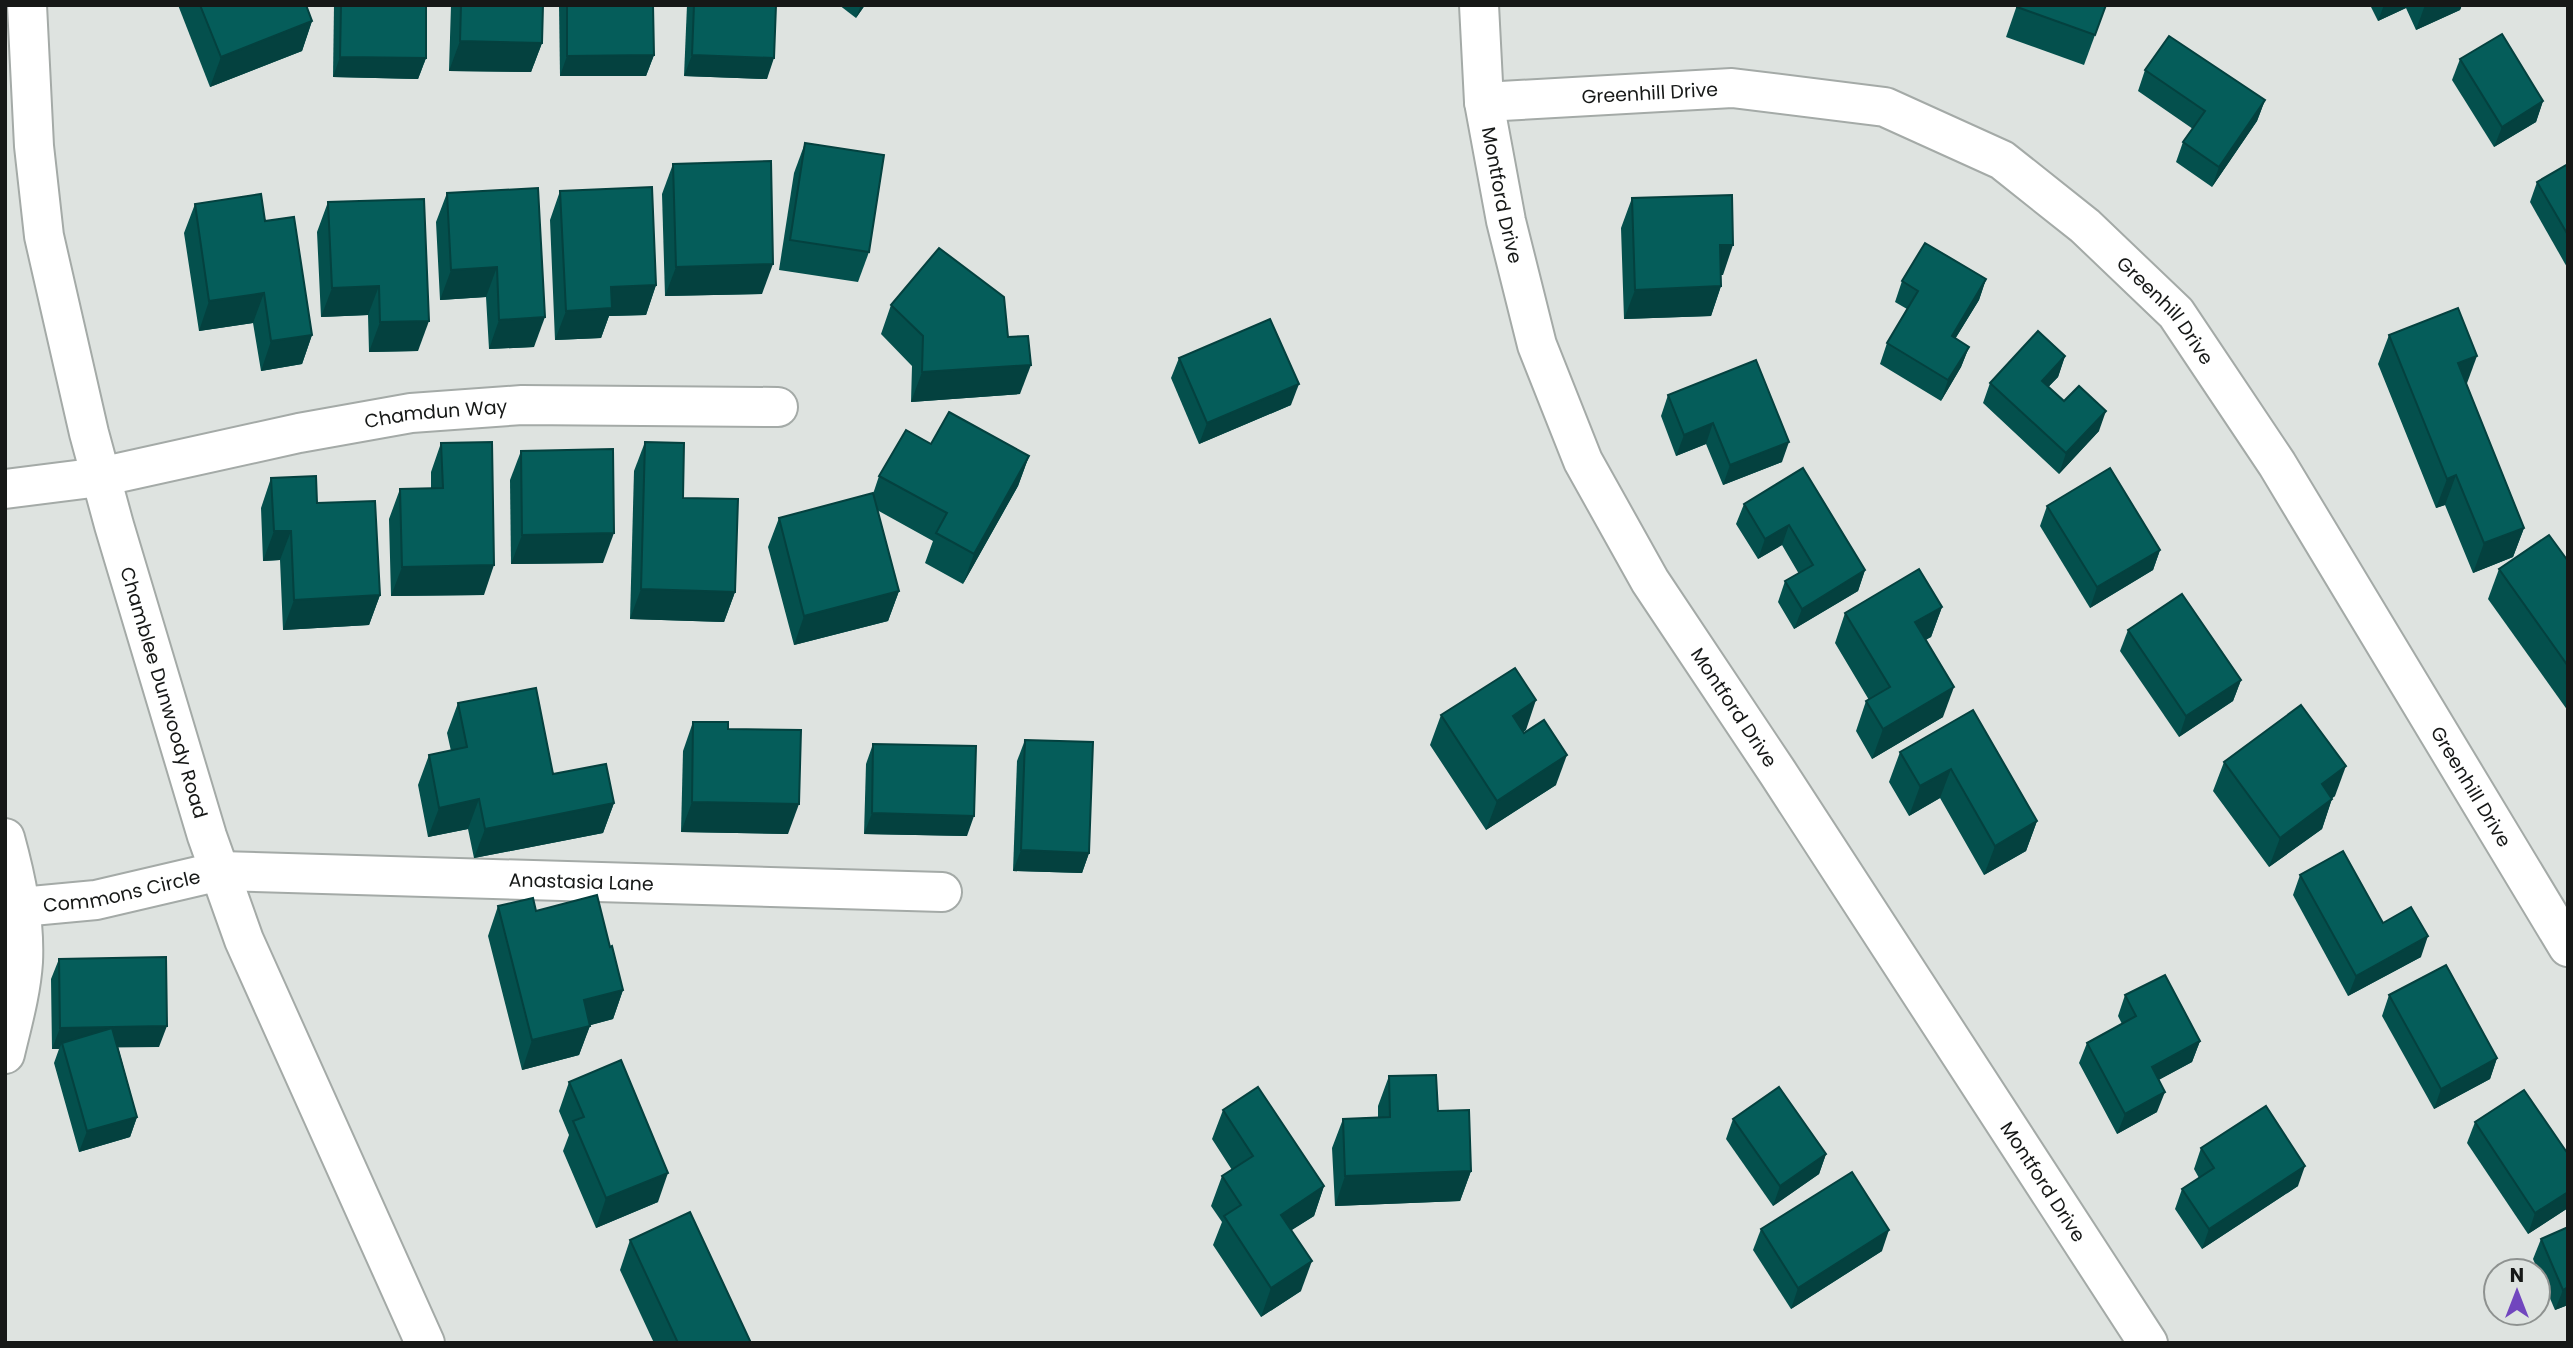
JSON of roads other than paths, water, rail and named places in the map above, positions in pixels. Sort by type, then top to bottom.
[{"type":"street","name":"Chamblee Dunwoody Road","points":[[27,5],[34,146],[44,236],[100,477],[207,836],[249,951],[425,1343]]},
{"type":"street","name":"Montford Drive","points":[[1479,5],[1484,102],[1506,221],[1537,345],[1583,461],[1650,581],[1778,773],[2148,1343]]},
{"type":"street","name":"Greenhill Drive","points":[[1484,102],[1732,88],[1885,107],[2002,160],[2085,226],[2176,313],[2277,464],[2568,947]]},
{"type":"street","name":"Chamdun Way","points":[[5,489],[100,477],[299,433],[411,413],[522,405],[778,407]]},
{"type":"street","name":"Commons Circle","points":[[5,838],[20,907],[23,963],[5,1054]]},
{"type":"street","name":"Anastasia Lane","points":[[220,871],[942,892]]},
{"type":"street","name":"Commons Circle","points":[[20,907],[96,900],[220,871]]}]
